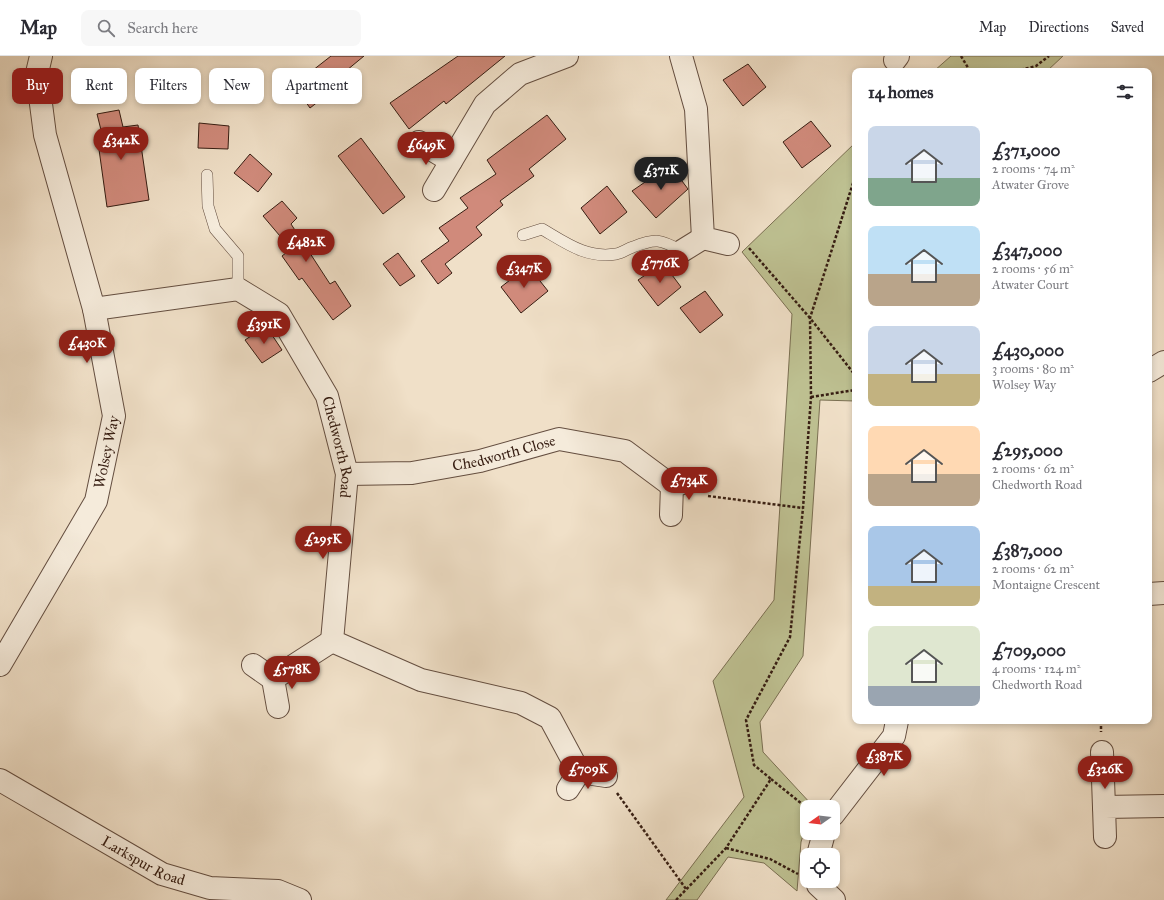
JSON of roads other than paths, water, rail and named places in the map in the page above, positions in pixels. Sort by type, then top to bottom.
[{"type":"street","name":"Wolsey Way","points":[[0,665],[96,502],[114,416],[94,309],[45,135],[37,73],[41,56]]},
{"type":"street","points":[[434,190],[485,104],[520,74],[567,56]]},
{"type":"street","points":[[682,56],[696,109],[703,238]]},
{"type":"street","points":[[419,142],[451,161]]},
{"type":"street","points":[[682,251],[703,238],[728,244]]},
{"type":"street","points":[[94,309],[238,289]]},
{"type":"street","name":"Chedworth Road","points":[[238,289],[279,314],[327,396],[347,474],[332,641]]},
{"type":"street","points":[[1152,369],[1164,362]]},
{"type":"street","name":"Chedworth Close","points":[[347,474],[412,473],[480,461],[559,439],[625,451],[672,486]]},
{"type":"street","points":[[672,515],[672,486],[694,480]]},
{"type":"street","points":[[1152,594],[1164,593]]},
{"type":"street","points":[[272,679],[332,641],[421,680],[521,703],[550,718],[574,781],[606,776]]},
{"type":"street","points":[[253,665],[272,679],[278,707]]},
{"type":"street","points":[[840,806],[894,736],[896,724]]},
{"type":"street","points":[[1102,752],[1105,837]]},
{"type":"street","name":"Larkspur Road","points":[[0,780],[162,874],[210,888],[278,891],[300,900]]},
{"type":"street","points":[[1104,807],[1164,806]]},
{"type":"street","points":[[821,888],[834,900]]},
{"type":"lane","points":[[207,175],[208,206],[215,229],[238,256],[238,289]]},
{"type":"lane","points":[[523,235],[542,229],[583,252],[594,254],[617,254],[650,241],[663,241],[682,251]]}]
